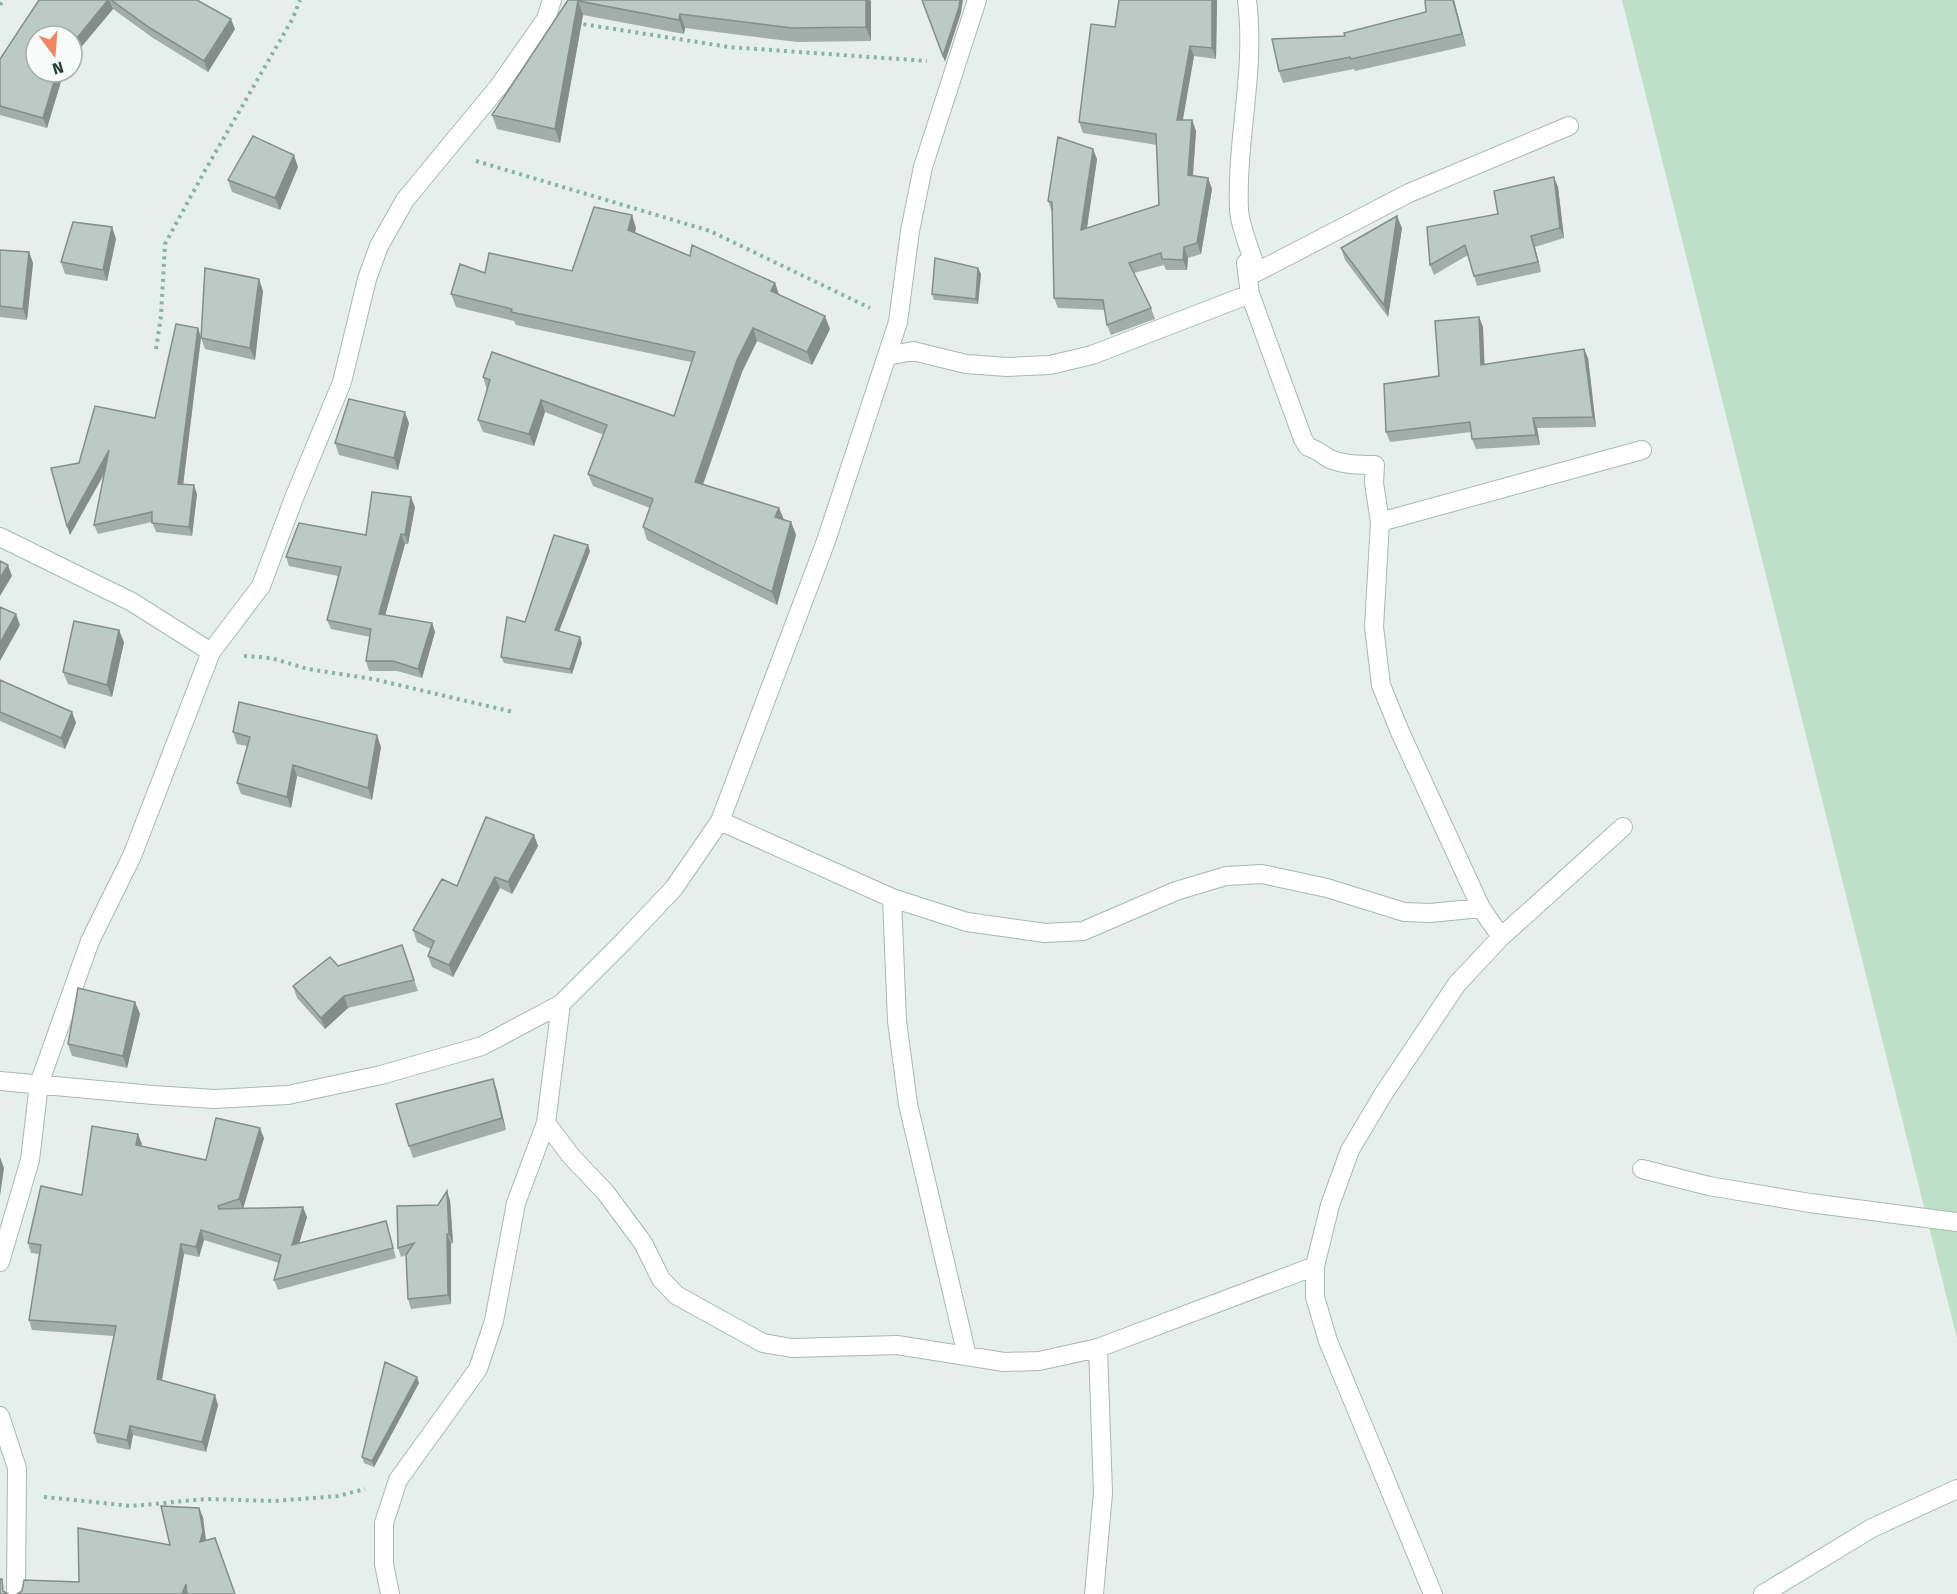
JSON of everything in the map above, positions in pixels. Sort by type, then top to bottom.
[{"type":"street","points":[[0,1262],[30,1160],[39,1084],[90,941],[132,856],[211,652],[261,586],[294,498],[342,382],[367,279],[379,246],[405,200],[499,86],[546,19],[552,0]]},
{"type":"street","points":[[0,1082],[214,1099],[288,1095],[381,1075],[482,1046],[561,1004],[674,888],[720,821],[826,541],[898,322],[910,231],[922,167],[977,0]]},
{"type":"street","points":[[1247,0],[1251,31],[1240,168],[1239,213],[1257,272]]},
{"type":"street","points":[[1257,272],[1409,193],[1569,126]]},
{"type":"street","points":[[1257,272],[1246,263],[1250,294],[1303,439],[1308,447],[1319,450],[1328,458],[1353,465],[1375,465],[1374,483],[1380,522],[1374,627],[1381,685],[1400,732],[1481,908],[1502,937]]},
{"type":"street","points":[[887,356],[913,351],[966,364],[1007,368],[1050,365],[1092,355],[1250,294]]},
{"type":"street","points":[[1380,522],[1642,450]]},
{"type":"street","points":[[0,537],[132,602],[211,652]]},
{"type":"street","points":[[720,821],[892,898],[967,922],[1045,933],[1083,931],[1176,891],[1226,876],[1262,874],[1327,888],[1404,912],[1430,913],[1481,908]]},
{"type":"street","points":[[1433,1594],[1328,1341],[1315,1297],[1315,1266],[1329,1204],[1350,1150],[1384,1093],[1457,984],[1502,937],[1623,827]]},
{"type":"street","points":[[892,898],[897,1021],[908,1104],[967,1356]]},
{"type":"street","points":[[390,1594],[384,1564],[384,1523],[398,1480],[478,1369],[494,1320],[516,1203],[546,1123],[561,1004]]},
{"type":"street","points":[[546,1123],[571,1156],[606,1193],[643,1243],[661,1279],[676,1295],[763,1343],[792,1348],[897,1345],[1004,1362],[1039,1361],[1098,1348],[1315,1266]]},
{"type":"street","points":[[1642,1169],[1709,1186],[1798,1201],[1957,1222]]},
{"type":"street","points":[[1094,1594],[1103,1493],[1098,1348]]},
{"type":"street","points":[[0,1416],[17,1468],[15,1594]]},
{"type":"street","points":[[1763,1594],[1872,1528],[1957,1489]]},
{"type":"path","points":[[0,5],[3,0]]},
{"type":"path","points":[[156,349],[161,316],[165,244],[293,18],[300,0]]},
{"type":"path","points":[[546,19],[729,46],[956,63]]},
{"type":"path","points":[[446,152],[710,231],[898,322]]},
{"type":"path","points":[[211,652],[271,658],[308,669],[373,679],[513,712]]},
{"type":"path","points":[[16,1496],[132,1506],[205,1499],[275,1501],[338,1496],[398,1480]]},
{"type":"green space","points":[[1622,0],[1957,0],[1957,1338]]},
{"type":"building","points":[[39,0],[108,0],[84,29],[84,24],[24,24],[24,84],[53,84],[43,118],[0,106],[0,59]]},
{"type":"building","points":[[111,0],[197,0],[231,19],[204,61],[150,28]]},
{"type":"building","points":[[568,0],[866,0],[866,27],[792,28],[680,14],[679,20],[578,1],[555,129],[492,115]]},
{"type":"building","points":[[922,0],[960,0],[943,56]]},
{"type":"building","points":[[1119,0],[1212,0],[1212,48],[1190,46],[1177,120],[1192,120],[1188,175],[1208,178],[1197,243],[1184,247],[1183,260],[1162,259],[1161,253],[1129,263],[1151,308],[1107,325],[1103,300],[1054,298],[1052,202],[1048,201],[1058,137],[1093,149],[1081,230],[1159,205],[1156,134],[1079,122],[1091,24],[1115,27]]},
{"type":"building","points":[[1425,0],[1453,0],[1462,34],[1351,59],[1350,57],[1279,71],[1272,39],[1345,36],[1344,33],[1426,12]]},
{"type":"building","points":[[253,136],[294,155],[275,198],[228,180]]},
{"type":"building","points":[[1554,177],[1560,228],[1531,236],[1538,262],[1474,276],[1465,245],[1430,265],[1427,227],[1498,214],[1494,191]]},
{"type":"building","points":[[594,207],[632,215],[628,230],[690,256],[692,245],[775,283],[771,291],[825,316],[807,352],[753,328],[737,360],[695,482],[779,508],[775,517],[791,522],[772,592],[643,527],[653,499],[588,474],[607,425],[541,400],[529,434],[478,420],[490,380],[483,377],[492,352],[674,416],[695,352],[511,312],[512,309],[451,294],[460,264],[485,273],[489,253],[572,271]]},
{"type":"building","points":[[1397,216],[1384,305],[1341,248]]},
{"type":"building","points":[[73,222],[112,227],[103,270],[61,262]]},
{"type":"building","points":[[0,250],[29,252],[23,309],[0,306]]},
{"type":"building","points":[[935,258],[978,268],[976,299],[932,294]]},
{"type":"building","points":[[205,268],[259,279],[250,348],[201,338]]},
{"type":"building","points":[[1479,317],[1481,365],[1584,349],[1593,417],[1533,418],[1536,435],[1472,439],[1470,422],[1386,432],[1384,384],[1439,376],[1435,321]]},
{"type":"building","points":[[176,324],[198,328],[178,484],[194,485],[189,527],[152,523],[152,512],[94,525],[109,450],[67,526],[51,468],[79,463],[95,406],[155,418]]},
{"type":"building","points":[[349,399],[405,412],[394,458],[335,443]]},
{"type":"building","points":[[372,492],[411,497],[405,535],[401,534],[379,614],[432,623],[418,669],[393,661],[366,661],[371,629],[327,620],[341,567],[286,557],[299,523],[366,535]]},
{"type":"building","points":[[554,535],[588,545],[555,630],[580,637],[570,669],[501,657],[507,617],[525,622]]},
{"type":"building","points":[[0,561],[8,565],[0,578]]},
{"type":"building","points":[[0,607],[16,614],[0,643]]},
{"type":"building","points":[[74,621],[119,630],[107,685],[63,672]]},
{"type":"building","points":[[0,680],[72,712],[61,738],[0,712]]},
{"type":"building","points":[[239,702],[377,735],[368,788],[293,765],[287,797],[237,783],[250,737],[233,732]]},
{"type":"building","points":[[486,817],[534,835],[508,882],[495,877],[449,965],[428,956],[434,941],[413,930],[442,879],[457,886]]},
{"type":"building","points":[[402,945],[414,980],[344,996],[321,1018],[293,986],[330,957],[338,966]]},
{"type":"building","points":[[78,988],[135,1002],[123,1056],[68,1044]]},
{"type":"building","points":[[493,1079],[502,1118],[409,1146],[396,1104]]},
{"type":"building","points":[[216,1118],[260,1128],[239,1199],[218,1206],[219,1209],[303,1207],[292,1245],[386,1221],[393,1248],[274,1280],[281,1255],[201,1230],[196,1247],[181,1244],[157,1379],[215,1395],[202,1442],[130,1426],[127,1440],[94,1433],[116,1326],[29,1320],[41,1245],[28,1243],[41,1186],[82,1195],[92,1126],[138,1134],[136,1145],[206,1160]]},
{"type":"building","points":[[447,1191],[448,1295],[408,1299],[406,1255],[414,1243],[398,1248],[397,1206],[438,1205]]},
{"type":"building","points":[[385,1362],[417,1377],[372,1461],[362,1457]]},
{"type":"building","points":[[161,1506],[199,1508],[203,1531],[200,1542],[215,1538],[235,1594],[187,1594],[186,1584],[182,1594],[17,1594],[22,1591],[24,1580],[79,1582],[78,1528],[170,1545]]},
{"type":"building","points":[[0,1579],[2,1579],[3,1591],[8,1594],[0,1594]]}]
